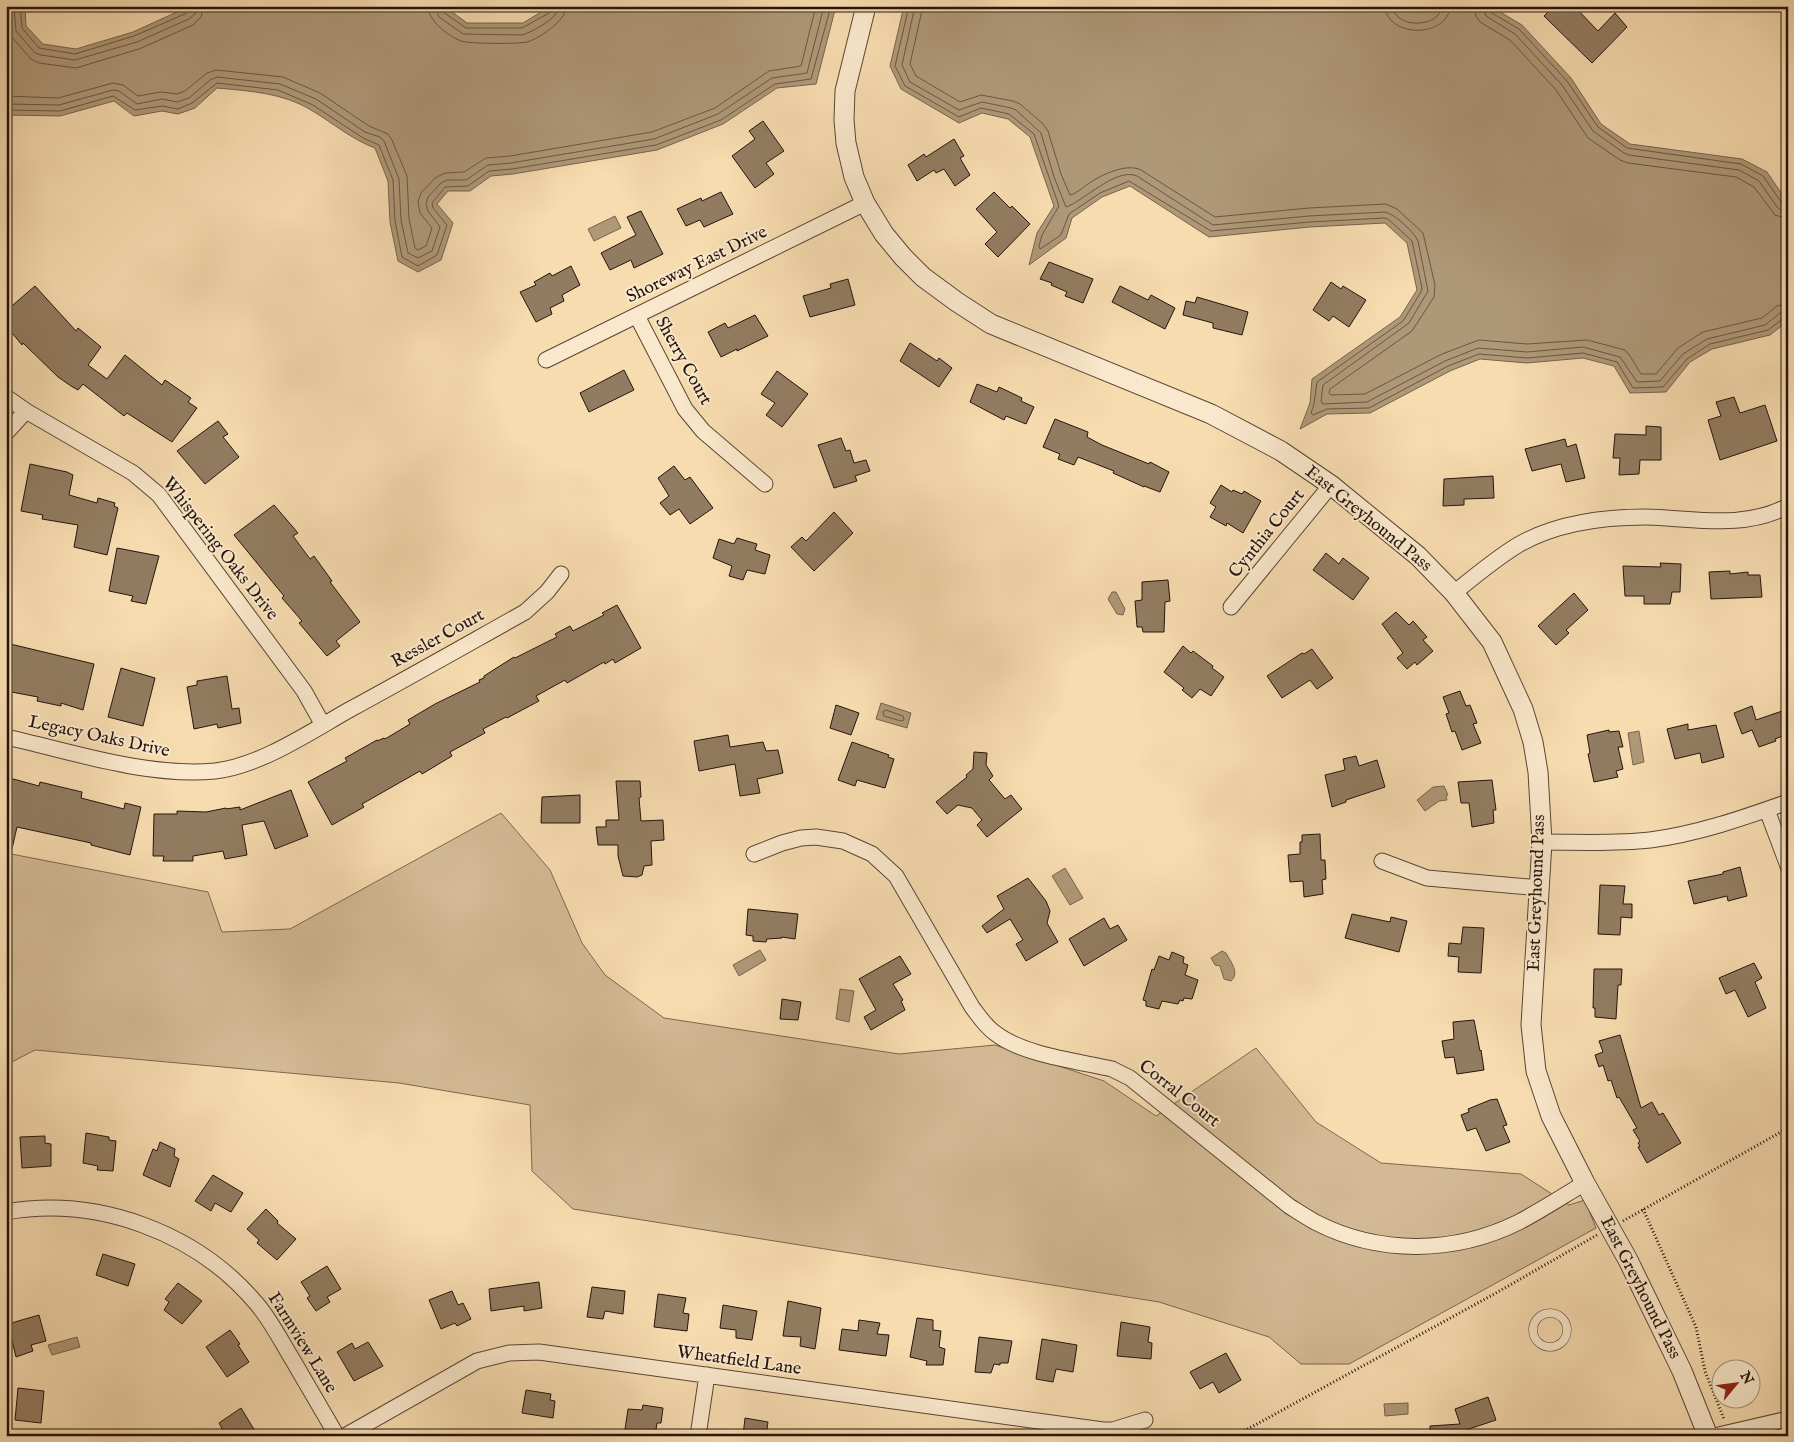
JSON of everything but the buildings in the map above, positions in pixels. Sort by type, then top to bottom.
[{"type":"street","name":"East Greyhound Pass","points":[[866,6],[845,91],[844,120],[846,143],[854,177],[865,203],[884,234],[916,271],[984,320],[1211,414],[1281,451],[1331,486],[1418,556],[1454,593],[1492,642],[1523,709],[1538,772],[1542,842],[1531,1024],[1536,1071],[1550,1116],[1628,1260],[1682,1371],[1708,1436]]},
{"type":"street","name":"Shoreway East Drive","points":[[546,360],[865,203]]},
{"type":"street","name":"Sherry Court","points":[[637,316],[685,409],[703,431],[765,484]]},
{"type":"street","name":"Whispering Oaks Drive","points":[[6,397],[26,411],[133,473],[159,495],[304,691],[323,725]]},
{"type":"street","points":[[6,433],[26,411]]},
{"type":"street","name":"Cynthia Court","points":[[1232,607],[1331,486]]},
{"type":"street","points":[[1454,593],[1518,545],[1567,526],[1608,518],[1647,517],[1720,522],[1764,515],[1788,506]]},
{"type":"street","name":"Ressler Court","points":[[323,725],[525,612],[547,592],[562,574]]},
{"type":"street","name":"Legacy Oaks Drive","points":[[6,736],[138,768],[173,772],[217,770],[255,760],[303,737],[323,725]]},
{"type":"street","points":[[1542,842],[1649,840],[1704,829],[1788,802]]},
{"type":"street","points":[[1766,810],[1788,866]]},
{"type":"street","name":"Corral Court","points":[[754,854],[782,843],[801,838],[816,837],[843,841],[872,854],[896,876],[972,1007],[983,1022],[995,1033],[1014,1045],[1033,1052],[1112,1069],[1130,1078],[1289,1206],[1314,1222],[1336,1232],[1366,1241],[1404,1246],[1426,1247],[1467,1242],[1519,1222],[1585,1183]]},
{"type":"street","points":[[1382,861],[1427,878],[1540,888]]},
{"type":"street","name":"Farmview Lane","points":[[6,1212],[44,1208],[70,1208],[124,1218],[166,1234],[216,1264],[257,1303],[338,1436]]},
{"type":"street","name":"Wheatfield Lane","points":[[345,1436],[477,1361],[495,1355],[539,1352],[1103,1430],[1114,1430],[1146,1420]]},
{"type":"street","points":[[698,1436],[707,1375]]},
{"type":"street","points":[[1714,1436],[1788,1419]]},
{"type":"lane","points":[[1548,1312],[1564,1319],[1567,1331],[1559,1345],[1548,1347],[1542,1346],[1534,1338],[1532,1327],[1538,1317],[1548,1312]]},
{"type":"path","points":[[1622,1221],[1788,1128]]},
{"type":"path","points":[[1643,1209],[1696,1326],[1705,1371],[1729,1433]]},
{"type":"path","points":[[1235,1436],[1496,1293],[1604,1231]]},
{"type":"shaded area","points":[[501,813],[550,870],[582,943],[605,975],[664,1018],[899,1054],[995,1045],[1104,1081],[1156,1116],[1256,1048],[1316,1122],[1381,1163],[1521,1174],[1569,1205],[1585,1200],[1596,1228],[1349,1364],[1301,1364],[1269,1337],[1159,1302],[573,1209],[532,1171],[530,1105],[399,1083],[35,1050],[6,1065],[6,853],[208,892],[222,932],[290,929]]},
{"type":"water","points":[[6,6],[25,6],[26,26],[43,44],[76,49],[133,32],[190,6],[444,6],[467,23],[523,23],[551,6],[836,6],[816,84],[777,88],[723,124],[657,150],[491,176],[470,191],[448,191],[437,204],[453,223],[441,260],[418,272],[398,261],[390,222],[388,181],[375,148],[300,104],[278,96],[217,88],[195,108],[178,114],[162,111],[134,116],[114,101],[60,116],[6,115]]},
{"type":"water","points":[[904,6],[1399,6],[1414,12],[1442,6],[1490,6],[1522,25],[1571,78],[1601,124],[1630,144],[1742,159],[1767,172],[1788,203],[1788,321],[1770,335],[1712,349],[1690,362],[1666,392],[1630,393],[1614,366],[1583,358],[1527,363],[1480,359],[1450,371],[1370,413],[1327,414],[1300,429],[1310,403],[1312,379],[1400,317],[1417,290],[1407,243],[1385,223],[1310,227],[1209,237],[1130,186],[1102,197],[1072,218],[1066,238],[1029,265],[1037,233],[1054,206],[1030,137],[1008,119],[982,113],[959,123],[901,89],[890,66]]},
{"type":"water","points":[[615,216],[621,228],[594,241],[588,229]]},
{"type":"water","points":[[1112,592],[1116,592],[1125,609],[1123,615],[1117,614],[1108,599]]},
{"type":"water","points":[[881,703],[911,713],[907,728],[876,719]]},
{"type":"water","points":[[1639,731],[1644,762],[1633,765],[1628,733]]},
{"type":"water","points":[[1444,786],[1448,795],[1446,795],[1447,800],[1439,801],[1425,811],[1417,800],[1433,787]]},
{"type":"water","points":[[1065,868],[1083,898],[1070,905],[1052,876]]},
{"type":"water","points":[[760,950],[766,960],[739,976],[733,965]]},
{"type":"water","points":[[1222,951],[1226,953],[1234,967],[1235,975],[1231,981],[1224,979],[1220,966],[1215,965],[1211,958]]},
{"type":"water","points":[[840,989],[854,991],[849,1022],[836,1019]]},
{"type":"water","points":[[77,1337],[80,1347],[52,1355],[48,1345]]},
{"type":"water","points":[[1408,1403],[1408,1414],[1385,1416],[1384,1404]]}]
